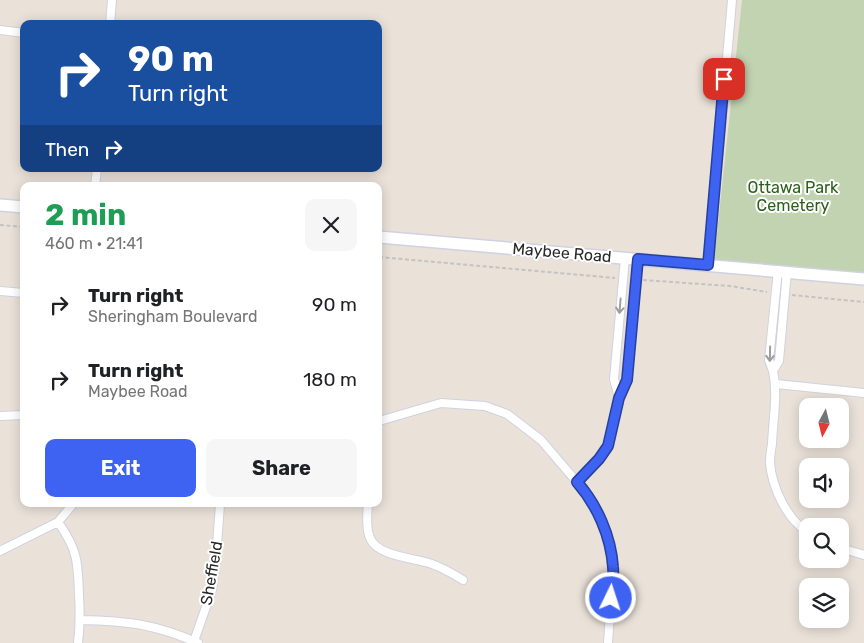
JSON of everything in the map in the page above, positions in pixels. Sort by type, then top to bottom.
[{"type":"main road","points":[[0,204],[20,206]]},
{"type":"main road","name":"Maybee Road","points":[[382,237],[864,279]]},
{"type":"street","points":[[110,20],[112,0]]},
{"type":"street","points":[[708,265],[732,0]]},
{"type":"street","points":[[0,30],[20,32]]},
{"type":"street","points":[[619,398],[614,379],[625,258]]},
{"type":"street","points":[[577,482],[599,459],[608,446],[619,398],[627,380],[638,259]]},
{"type":"street","points":[[782,271],[772,327],[769,360],[776,384],[770,463],[783,506],[791,518],[799,525]]},
{"type":"street","points":[[773,371],[778,361],[782,328],[782,271]]},
{"type":"street","points":[[0,291],[20,292]]},
{"type":"street","points":[[772,327],[782,328]]},
{"type":"street","points":[[618,335],[631,336]]},
{"type":"street","points":[[776,384],[864,393]]},
{"type":"street","points":[[382,420],[441,403],[486,406],[507,414],[541,440],[594,505],[604,526],[614,568],[608,643]]},
{"type":"street","points":[[0,416],[20,415]]},
{"type":"street","points":[[0,551],[58,522],[70,507]]},
{"type":"street","name":"Sheffield","points":[[196,642],[212,590],[220,507]]},
{"type":"street","points":[[368,507],[370,540],[378,548],[428,562],[450,571],[463,580]]},
{"type":"street","points":[[58,522],[70,541],[79,570],[80,620],[78,643]]},
{"type":"street","points":[[849,551],[864,555]]},
{"type":"street","points":[[80,620],[146,624],[196,642]]},
{"type":"path","points":[[0,224],[20,226]]},
{"type":"green space","name":"Ottawa Park Cemetery","points":[[742,0],[864,0],[864,275],[714,261]]},
{"type":"route","points":[[611,598],[614,568],[604,526],[594,505],[577,482],[599,459],[608,446],[619,398],[627,380],[638,259],[708,265],[724,79]]}]
